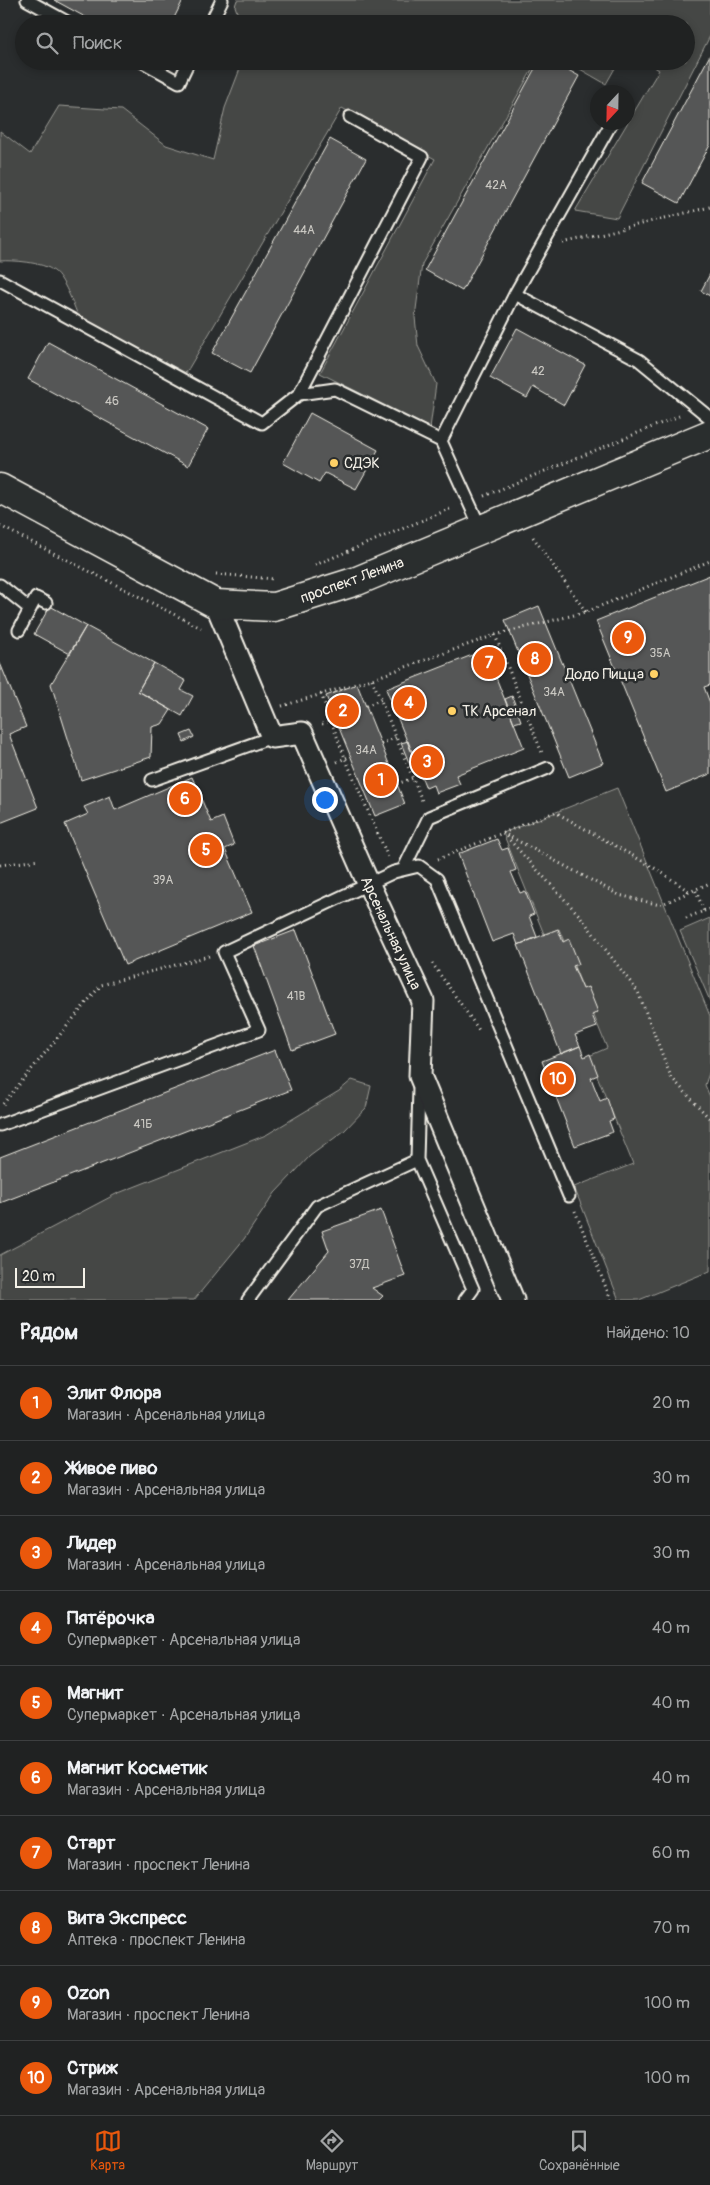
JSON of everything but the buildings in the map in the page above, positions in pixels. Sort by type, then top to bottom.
[{"type":"main road","name":"проспект Ленина","points":[[0,488],[216,604],[274,608],[358,581],[710,434]]},
{"type":"street","points":[[216,604],[272,737]]},
{"type":"street","name":"Арсенальная улица","points":[[272,737],[302,733],[423,1001],[420,1076],[513,1300]]},
{"type":"lane","points":[[27,0],[54,15]]},
{"type":"lane","points":[[214,15],[222,0]]},
{"type":"lane","points":[[157,70],[178,82],[185,70]]},
{"type":"lane","points":[[0,280],[262,423],[299,394],[422,157],[350,117]]},
{"type":"lane","points":[[441,441],[515,294],[607,130]]},
{"type":"lane","points":[[515,294],[639,360],[710,418]]},
{"type":"lane","points":[[299,394],[335,389],[441,441],[481,529]]},
{"type":"lane","points":[[0,585],[30,609]]},
{"type":"lane","points":[[19,630],[36,598],[46,603]]},
{"type":"lane","points":[[152,780],[272,737]]},
{"type":"lane","points":[[399,870],[429,817],[548,768]]},
{"type":"lane","points":[[0,1125],[259,1030],[224,952],[399,870],[419,866],[437,879],[569,1196]]},
{"type":"lane","points":[[420,1076],[417,1160],[476,1295],[465,1300]]},
{"type":"lane","points":[[248,1300],[317,1206],[417,1160]]},
{"type":"path","points":[[541,248],[710,208]]},
{"type":"path","points":[[307,569],[698,408]]},
{"type":"path","points":[[0,526],[207,631]]},
{"type":"path","points":[[533,537],[586,612]]},
{"type":"path","points":[[281,706],[372,679],[495,635],[586,612],[710,561]]},
{"type":"path","points":[[206,573],[280,580]]},
{"type":"path","points":[[495,635],[548,768]]},
{"type":"path","points":[[372,679],[382,699],[429,817]]},
{"type":"path","points":[[321,694],[351,774],[399,870]]},
{"type":"path","points":[[366,706],[382,699]]},
{"type":"path","points":[[381,744],[397,737]]},
{"type":"path","points":[[397,784],[413,778]]},
{"type":"path","points":[[419,866],[555,812],[658,870],[690,892]]},
{"type":"path","points":[[503,833],[619,896],[660,905],[710,883]]},
{"type":"path","points":[[503,833],[580,916],[638,992],[671,1077],[710,1120]]},
{"type":"path","points":[[0,865],[38,860]]},
{"type":"path","points":[[695,890],[704,911]]},
{"type":"path","points":[[686,918],[710,908]]},
{"type":"path","points":[[0,1108],[101,985],[224,952]]},
{"type":"path","points":[[428,959],[480,1031]]},
{"type":"path","points":[[569,1196],[611,1300]]},
{"type":"shaded area","points":[[237,0],[710,0],[710,36],[695,65],[695,15],[238,15],[235,6]]},
{"type":"shaded area","points":[[240,70],[532,70],[422,264],[415,317],[418,346],[436,384],[430,428],[320,373],[435,159],[342,108],[186,373],[78,316],[68,292],[54,271],[28,262],[0,261],[0,131],[30,154],[59,106],[121,110],[166,145],[213,160],[225,108]]},
{"type":"shaded area","points":[[582,70],[614,70],[606,84]]},
{"type":"shaded area","points":[[659,70],[693,70],[617,218],[575,211],[623,130],[635,130],[635,110]]},
{"type":"shaded area","points":[[617,788],[710,1016],[710,1070],[705,1085],[710,1097],[710,1271],[639,1300],[619,1300],[574,1187],[633,1164],[589,1056],[607,1048],[559,929],[544,934],[503,833]]},
{"type":"shaded area","points":[[710,918],[710,1001],[680,931]]},
{"type":"shaded area","points":[[352,1080],[371,1086],[366,1108],[344,1131],[310,1156],[275,1193],[244,1239],[194,1300],[0,1300],[0,1255],[116,1194],[266,1135],[339,1091]]},
{"type":"place","name":"СДЭК","points":[[334,463]]},
{"type":"place","name":"Ozon","points":[[628,638]]},
{"type":"place","name":"Вита Экспресс","points":[[535,659]]},
{"type":"place","name":"Старт","points":[[489,663]]},
{"type":"place","name":"Додо Пицца","points":[[654,674]]},
{"type":"place","name":"Пятёрочка","points":[[409,703]]},
{"type":"place","name":"Живое пиво","points":[[343,711]]},
{"type":"place","name":"ТК Арсенал","points":[[452,711]]},
{"type":"place","name":"Лидер","points":[[427,762]]},
{"type":"place","name":"Элит Флора","points":[[381,780]]},
{"type":"place","name":"Магнит Косметик","points":[[185,799]]},
{"type":"place","name":"Магнит","points":[[206,850]]},
{"type":"place","name":"Стриж","points":[[558,1079]]}]
